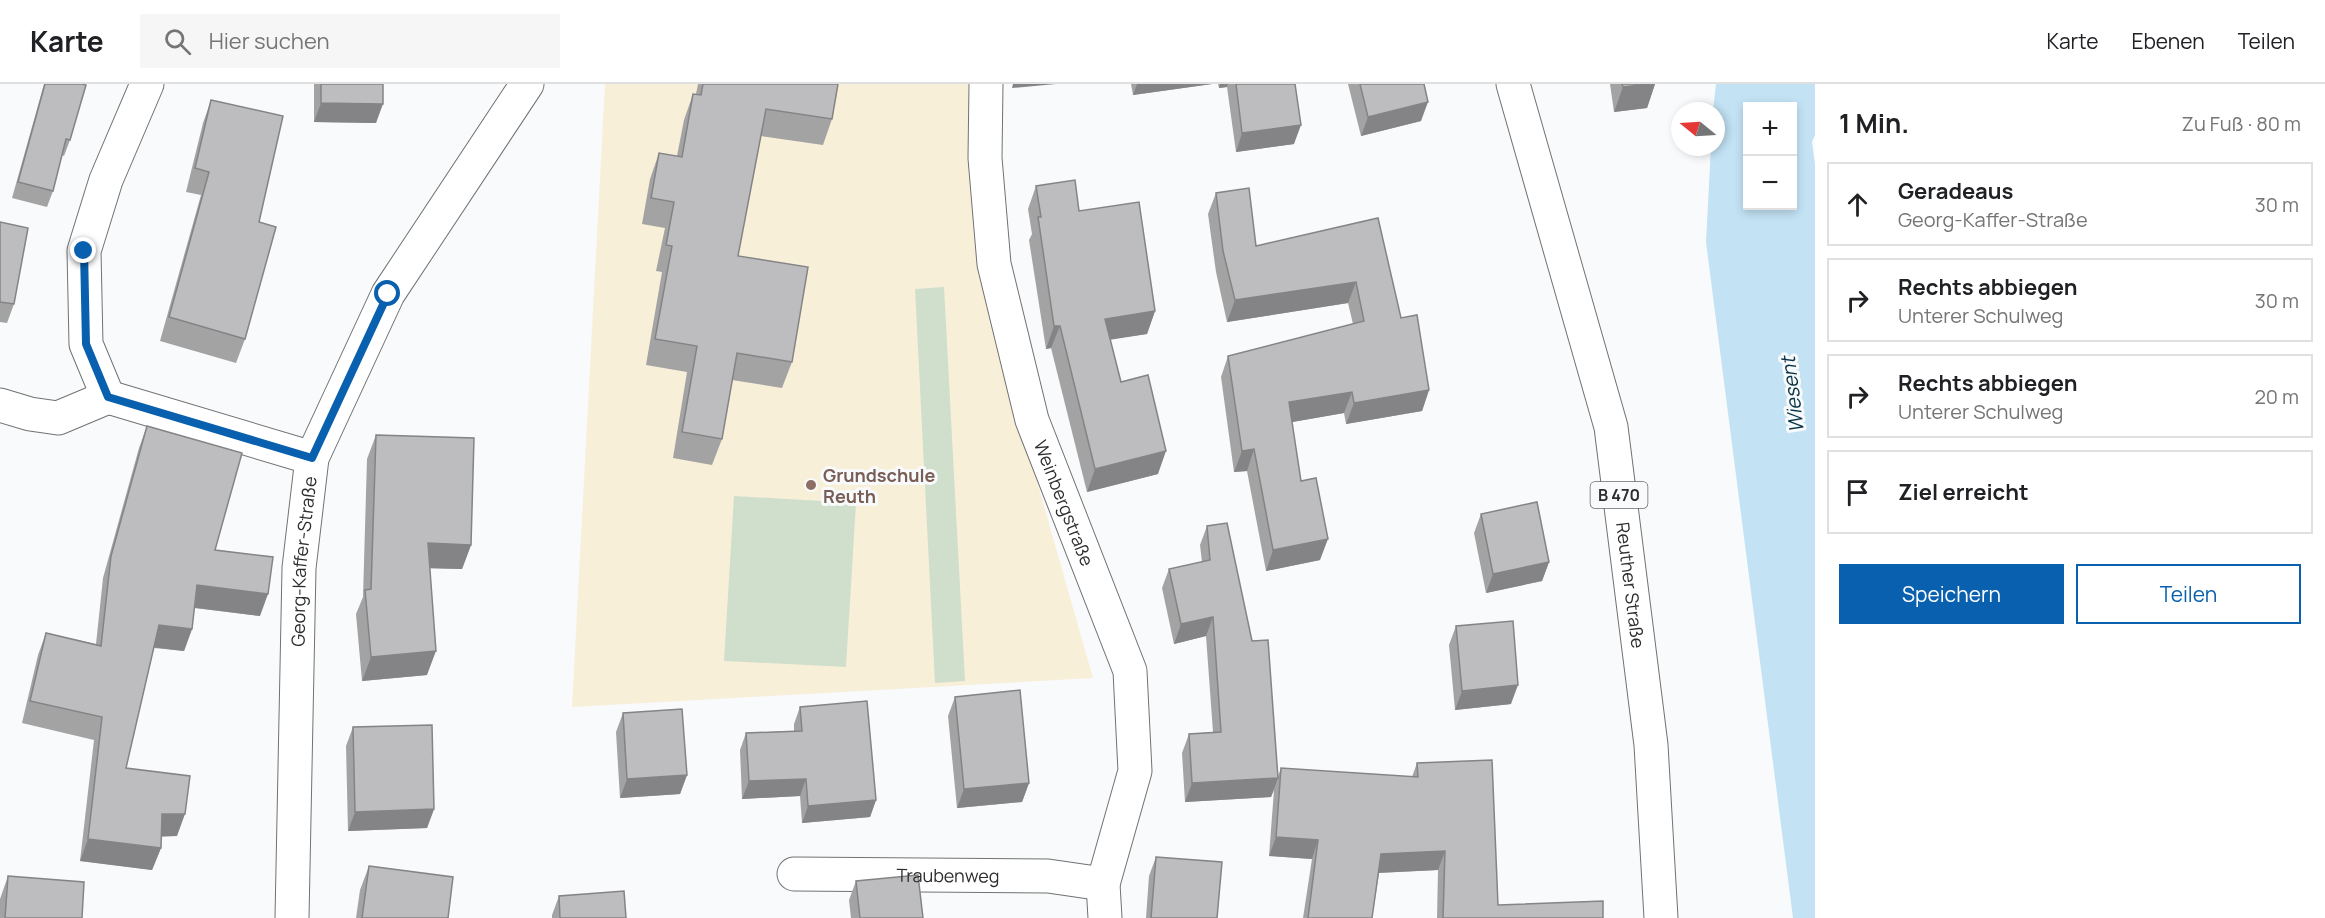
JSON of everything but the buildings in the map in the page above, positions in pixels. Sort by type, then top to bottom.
[{"type":"street","points":[[108,397],[86,344],[84,251],[106,180],[147,84]]},
{"type":"street","name":"Georg-Kaffer-Straße","points":[[292,918],[299,568],[312,458],[388,294],[527,84]]},
{"type":"street","name":"Weinbergstraße","points":[[986,84],[986,158],[994,264],[1032,420],[1130,671],[1135,771],[1103,884],[1105,918]]},
{"type":"street","name":"Reuther Straße","points":[[1513,84],[1611,427],[1651,745],[1660,918]]},
{"type":"street","points":[[0,405],[30,414],[58,418],[108,397],[312,458]]},
{"type":"street","name":"Traubenweg","points":[[794,874],[1048,876],[1103,884]]},
{"type":"shaded area","name":"Grundschule Reuth","points":[[605,84],[968,84],[983,292],[1093,678],[572,707]]},
{"type":"green space","points":[[944,287],[965,681],[935,683],[915,289]]},
{"type":"green space","points":[[734,496],[856,503],[846,667],[724,661]]},
{"type":"water","name":"Wiesent","points":[[1716,84],[1815,84],[1815,135],[1812,142],[1815,165],[1815,918],[1793,918],[1706,242],[1711,156],[1725,156],[1725,102],[1714,102]]},
{"type":"place","name":"Grundschule Reuth","points":[[811,485]]},
{"type":"route","points":[[84,251],[86,344],[108,397],[312,458],[388,294]]}]
